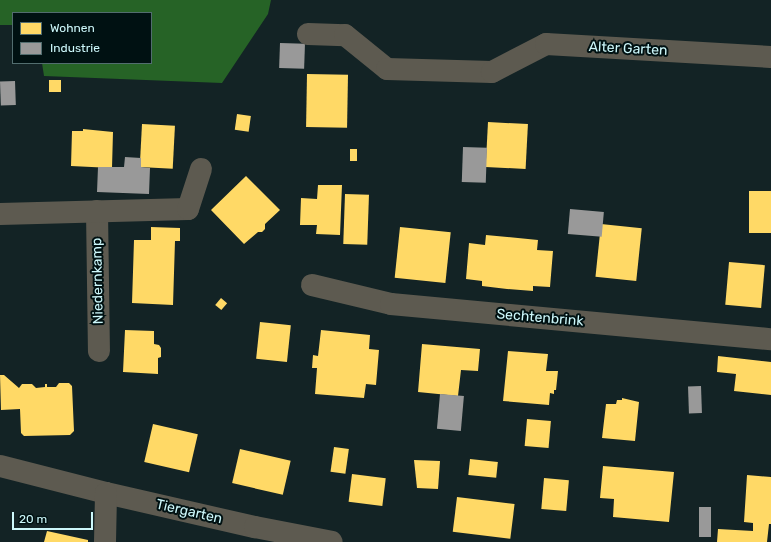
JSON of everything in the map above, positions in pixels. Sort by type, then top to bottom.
[{"type":"street","name":"Alter Garten","points":[[308,34],[345,35],[387,69],[492,72],[546,44],[771,57]]},
{"type":"street","points":[[0,214],[188,209],[201,168]]},
{"type":"street","name":"Niedernkamp","points":[[97,211],[99,351]]},
{"type":"street","name":"Sechtenbrink","points":[[312,285],[391,304],[771,339]]},
{"type":"street","name":"Tiergarten","points":[[0,466],[106,493],[255,527],[332,542]]},
{"type":"street","points":[[105,542],[106,493]]},
{"type":"green space","points":[[0,0],[271,0],[268,14],[222,83],[44,76],[42,64],[152,64],[152,12],[12,12],[12,25],[0,25]]},
{"type":"building: Wohnen","points":[[307,74],[348,75],[347,128],[306,127]]},
{"type":"building: Wohnen","points":[[49,80],[61,80],[61,92],[49,92]]},
{"type":"building: Wohnen","points":[[237,114],[251,116],[249,132],[235,130]]},
{"type":"building: Wohnen","points":[[488,122],[528,124],[526,169],[486,167]]},
{"type":"building: Wohnen","points":[[142,124],[175,126],[173,169],[140,167]]},
{"type":"building: Wohnen","points":[[83,129],[113,132],[112,168],[71,166],[72,131],[83,131]]},
{"type":"building: Wohnen","points":[[350,149],[357,149],[357,161],[350,161]]},
{"type":"building: Wohnen","points":[[246,176],[280,210],[265,224],[265,229],[262,232],[258,232],[244,244],[211,210]]},
{"type":"building: Wohnen","points":[[318,185],[342,185],[340,235],[316,234],[317,225],[300,225],[301,198],[317,199]]},
{"type":"building: Wohnen","points":[[749,191],[771,191],[771,233],[749,233]]},
{"type":"building: Wohnen","points":[[345,194],[369,195],[367,245],[343,244]]},
{"type":"building: Wohnen","points":[[601,224],[642,228],[636,281],[595,277]]},
{"type":"building: Wohnen","points":[[151,227],[180,228],[180,241],[175,241],[173,305],[132,303],[134,240],[151,240]]},
{"type":"building: Wohnen","points":[[400,227],[451,232],[445,283],[395,278]]},
{"type":"building: Wohnen","points":[[486,235],[538,240],[537,250],[553,251],[550,287],[533,286],[533,291],[507,289],[482,286],[482,281],[466,279],[469,243],[485,245]]},
{"type":"building: Wohnen","points":[[729,262],[765,265],[761,308],[725,305]]},
{"type":"building: Wohnen","points":[[221,298],[227,303],[221,310],[215,305]]},
{"type":"building: Wohnen","points":[[260,322],[291,325],[287,362],[256,359]]},
{"type":"building: Wohnen","points":[[125,330],[154,331],[154,344],[159,345],[161,348],[161,357],[158,358],[158,374],[123,372]]},
{"type":"building: Wohnen","points":[[321,330],[370,335],[369,349],[379,350],[376,385],[366,384],[364,398],[315,394],[317,368],[312,368],[313,355],[318,356]]},
{"type":"building: Wohnen","points":[[422,344],[480,349],[478,371],[461,370],[458,396],[418,392]]},
{"type":"building: Wohnen","points":[[508,351],[548,354],[546,371],[558,371],[556,390],[554,390],[554,394],[550,393],[549,405],[503,401]]},
{"type":"building: Wohnen","points":[[718,356],[771,362],[771,395],[734,391],[736,374],[717,372]]},
{"type":"building: Wohnen","points":[[0,375],[4,375],[19,388],[22,384],[32,384],[36,388],[45,387],[45,384],[47,384],[47,387],[56,387],[59,383],[69,383],[72,386],[74,431],[70,435],[24,436],[21,433],[20,409],[1,410]]},
{"type":"building: Wohnen","points":[[622,398],[639,402],[635,441],[602,438],[606,404],[616,404],[617,400],[622,400]]},
{"type":"building: Wohnen","points":[[527,419],[551,421],[549,448],[525,446]]},
{"type":"building: Wohnen","points":[[153,424],[198,434],[189,472],[144,462]]},
{"type":"building: Wohnen","points":[[334,447],[349,449],[345,474],[331,472]]},
{"type":"building: Wohnen","points":[[240,449],[291,461],[283,495],[232,483]]},
{"type":"building: Wohnen","points":[[470,459],[498,462],[496,478],[468,475]]},
{"type":"building: Wohnen","points":[[414,460],[440,461],[438,489],[417,488]]},
{"type":"building: Wohnen","points":[[603,466],[674,472],[669,522],[613,517],[614,499],[600,498]]},
{"type":"building: Wohnen","points":[[352,474],[386,478],[382,506],[349,502]]},
{"type":"building: Wohnen","points":[[747,475],[771,477],[771,524],[769,524],[767,542],[717,542],[718,529],[753,531],[753,523],[744,522]]},
{"type":"building: Wohnen","points":[[544,478],[569,480],[566,511],[541,509]]},
{"type":"building: Wohnen","points":[[457,497],[515,504],[510,539],[453,532]]},
{"type":"building: Wohnen","points":[[47,531],[88,540],[88,542],[44,542]]},
{"type":"building: Industrie","points":[[280,43],[305,44],[304,69],[279,68]]},
{"type":"building: Industrie","points":[[15,81],[16,105],[1,106],[0,82]]},
{"type":"building: Industrie","points":[[463,147],[487,148],[486,183],[462,182]]},
{"type":"building: Industrie","points":[[125,157],[141,158],[141,167],[150,168],[149,194],[97,192],[98,167],[124,167]]},
{"type":"building: Industrie","points":[[570,209],[604,212],[602,237],[568,234]]},
{"type":"building: Industrie","points":[[688,386],[701,386],[702,413],[689,413]]},
{"type":"building: Industrie","points":[[440,394],[464,396],[461,431],[437,429]]},
{"type":"building: Industrie","points":[[699,507],[711,507],[711,537],[699,537]]}]
